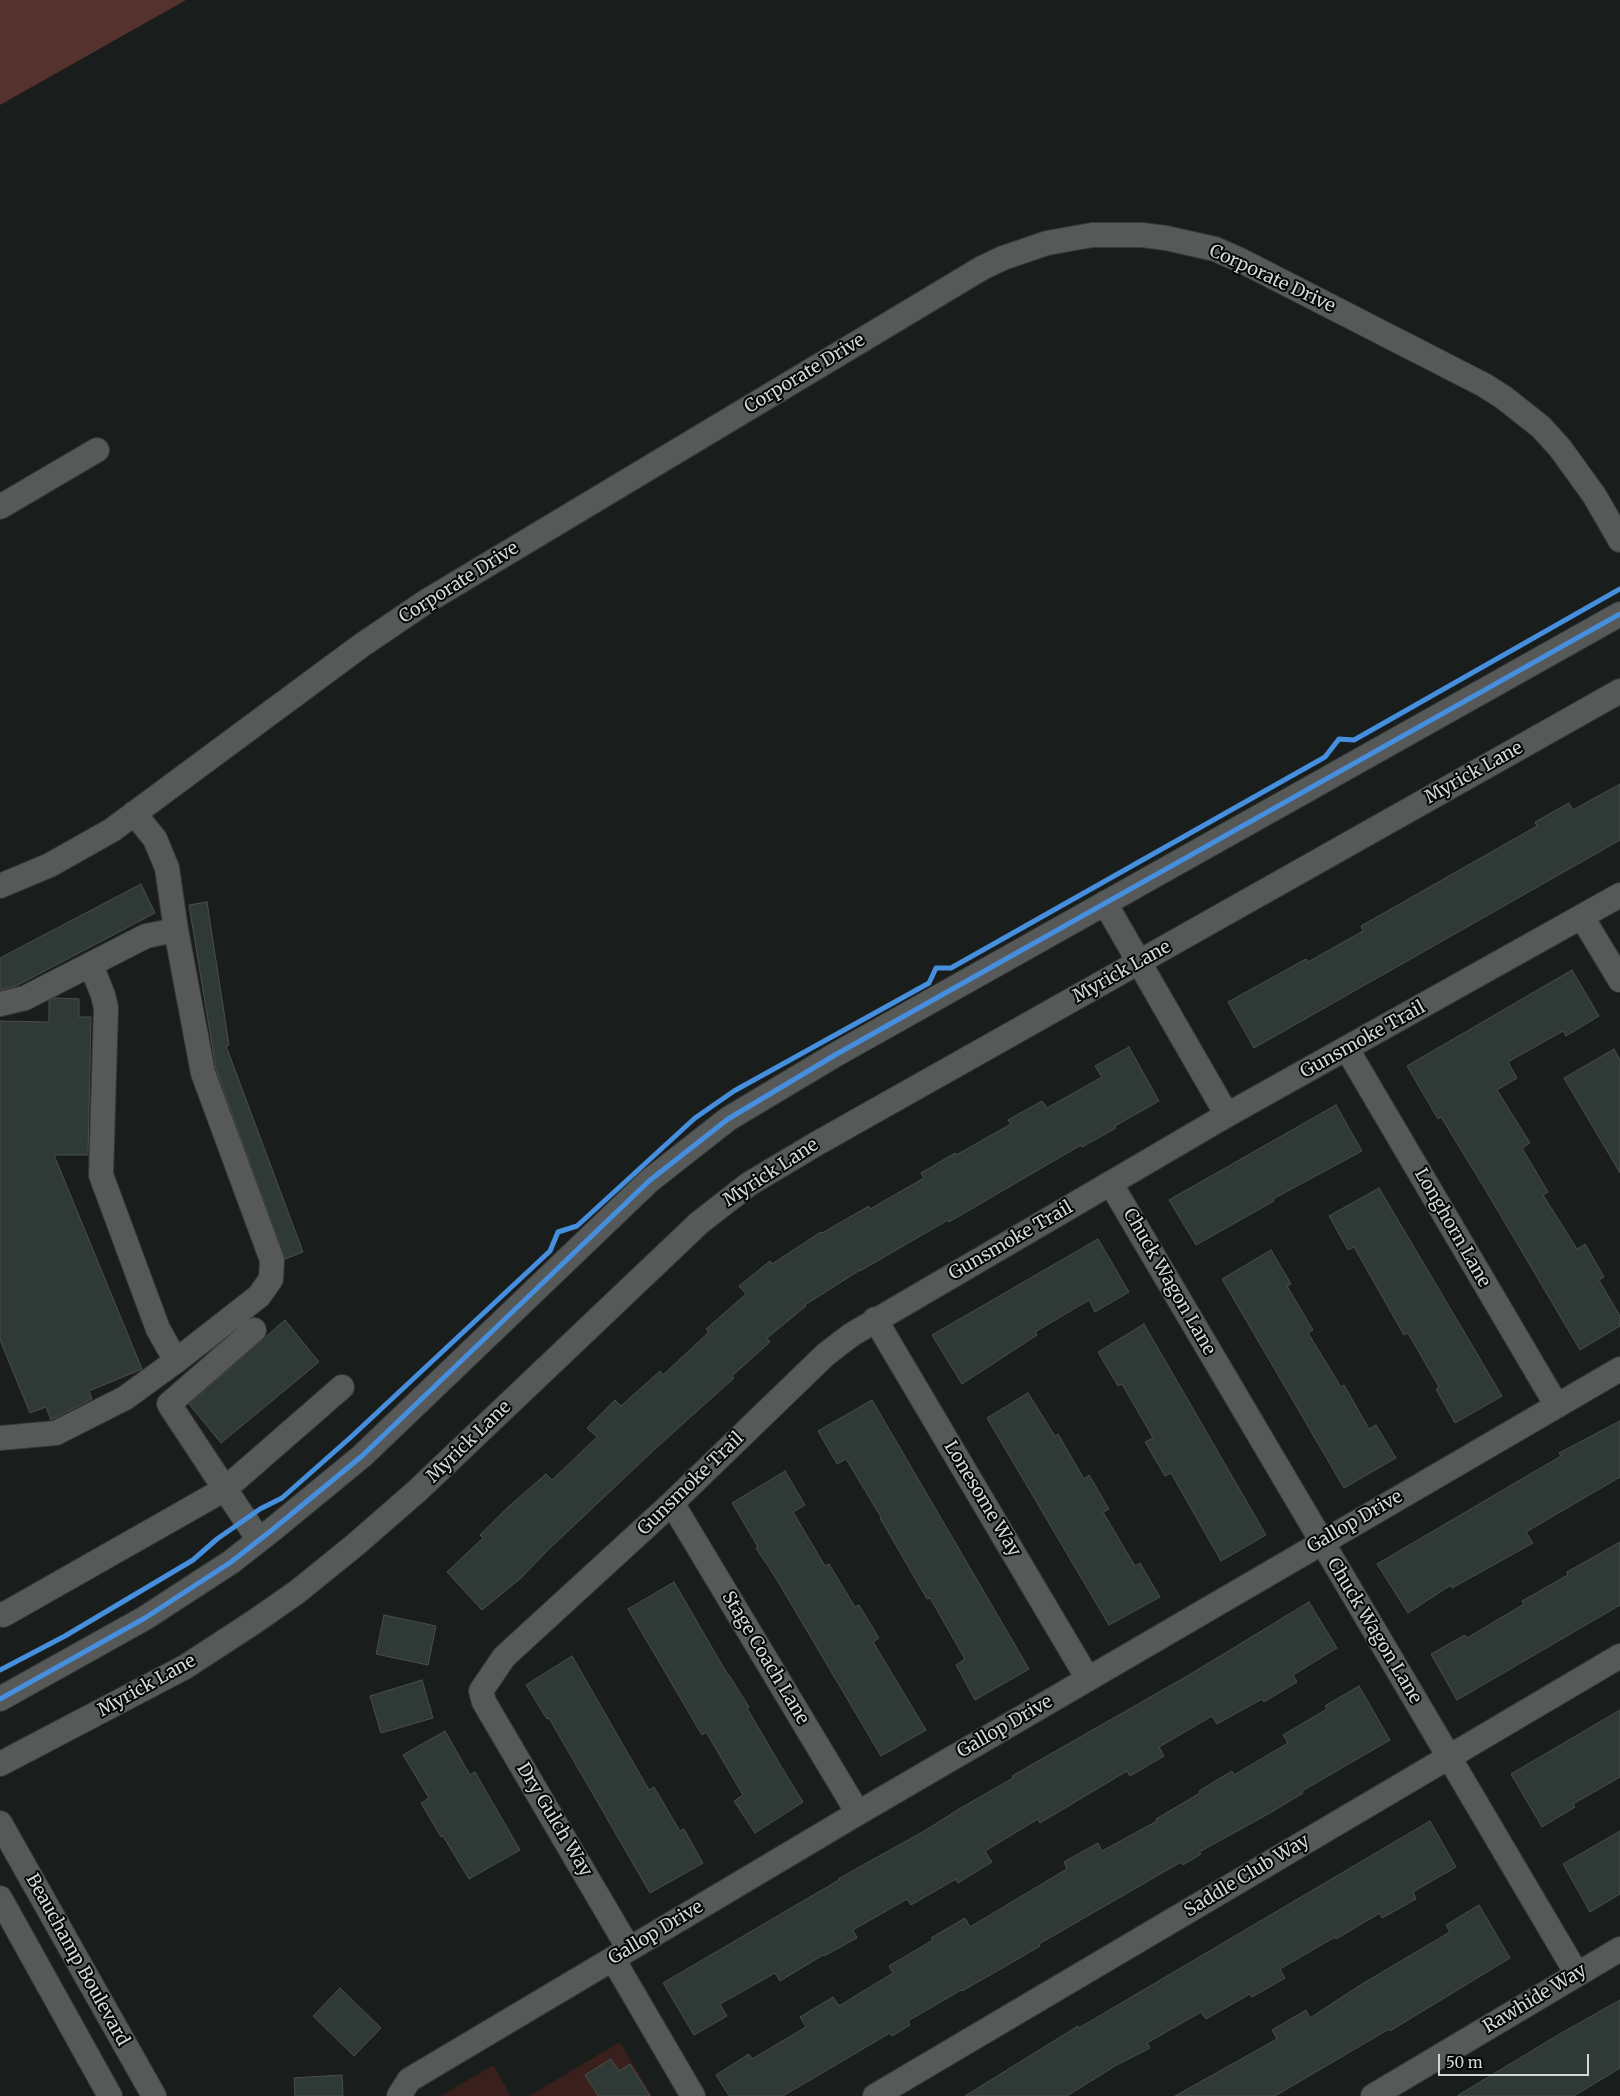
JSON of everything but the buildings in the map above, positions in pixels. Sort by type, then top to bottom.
[{"type":"street","name":"Corporate Drive","points":[[0,886],[50,865],[83,847],[134,813],[362,645],[427,601],[982,268],[1024,250],[1070,238],[1092,235],[1142,235],[1215,249],[1240,260],[1484,386],[1503,397],[1540,427],[1560,448],[1594,495],[1620,540]]},
{"type":"street","points":[[0,507],[97,450]]},
{"type":"street","points":[[0,1699],[145,1618],[217,1571],[318,1493],[362,1456],[648,1181],[728,1119],[777,1089],[1105,903],[1620,614]]},
{"type":"street","name":"Myrick Lane","points":[[0,1764],[185,1667],[240,1632],[296,1592],[362,1540],[417,1492],[699,1222],[743,1189],[825,1139],[1620,691]]},
{"type":"street","points":[[1,1436],[56,1433],[125,1398],[259,1296],[271,1279],[272,1260],[203,1073],[176,930],[167,868],[155,838],[134,813]]},
{"type":"street","name":"Gunsmoke Trail","points":[[481,1691],[504,1657],[672,1503],[825,1355],[875,1320],[1227,1115],[1348,1049],[1620,895]]},
{"type":"street","points":[[1105,903],[1227,1115]]},
{"type":"street","points":[[1582,917],[1620,980]]},
{"type":"street","points":[[0,1004],[25,998],[146,936],[176,930]]},
{"type":"street","points":[[92,965],[106,1008],[101,1175],[158,1329],[176,1361]]},
{"type":"street","name":"Longhorn Lane","points":[[1348,1049],[1557,1406]]},
{"type":"street","name":"Chuck Wagon Lane","points":[[1111,1184],[1577,1974]]},
{"type":"street","name":"Lonesome Way","points":[[875,1320],[1088,1679]]},
{"type":"street","points":[[254,1330],[169,1404],[259,1540]]},
{"type":"street","name":"Gallop Drive","points":[[399,2096],[409,2080],[1321,1541],[1620,1369]]},
{"type":"street","points":[[0,1614],[3,1615],[225,1489],[342,1386]]},
{"type":"street","name":"Stage Coach Lane","points":[[672,1503],[858,1813]]},
{"type":"street","name":"Saddle Club Way","points":[[875,2096],[1620,1656]]},
{"type":"street","name":"Dry Gulch Way","points":[[481,1691],[488,1710],[621,1954],[693,2096]]},
{"type":"street","name":"Beauchamp Boulevard","points":[[0,1823],[154,2096]]},
{"type":"street","points":[[0,1898],[110,2096]]},
{"type":"street","name":"Rawhide Way","points":[[1373,2096],[1620,1949]]},
{"type":"shaded area","points":[[0,0],[186,0],[0,105]]},
{"type":"shaded area","points":[[620,2042],[652,2096],[529,2096]]},
{"type":"shaded area","points":[[493,2065],[511,2096],[441,2096]]},
{"type":"cycle path","points":[[0,1670],[65,1636],[193,1560],[217,1539],[260,1509],[282,1498],[351,1437],[550,1251],[558,1232],[577,1226],[695,1118],[734,1091],[929,983],[936,968],[951,968],[1325,757],[1339,739],[1354,740],[1620,589]]},
{"type":"cycle path","points":[[0,1699],[145,1618],[231,1562],[272,1530],[362,1456],[649,1181],[728,1119],[835,1055],[1620,614]]}]
